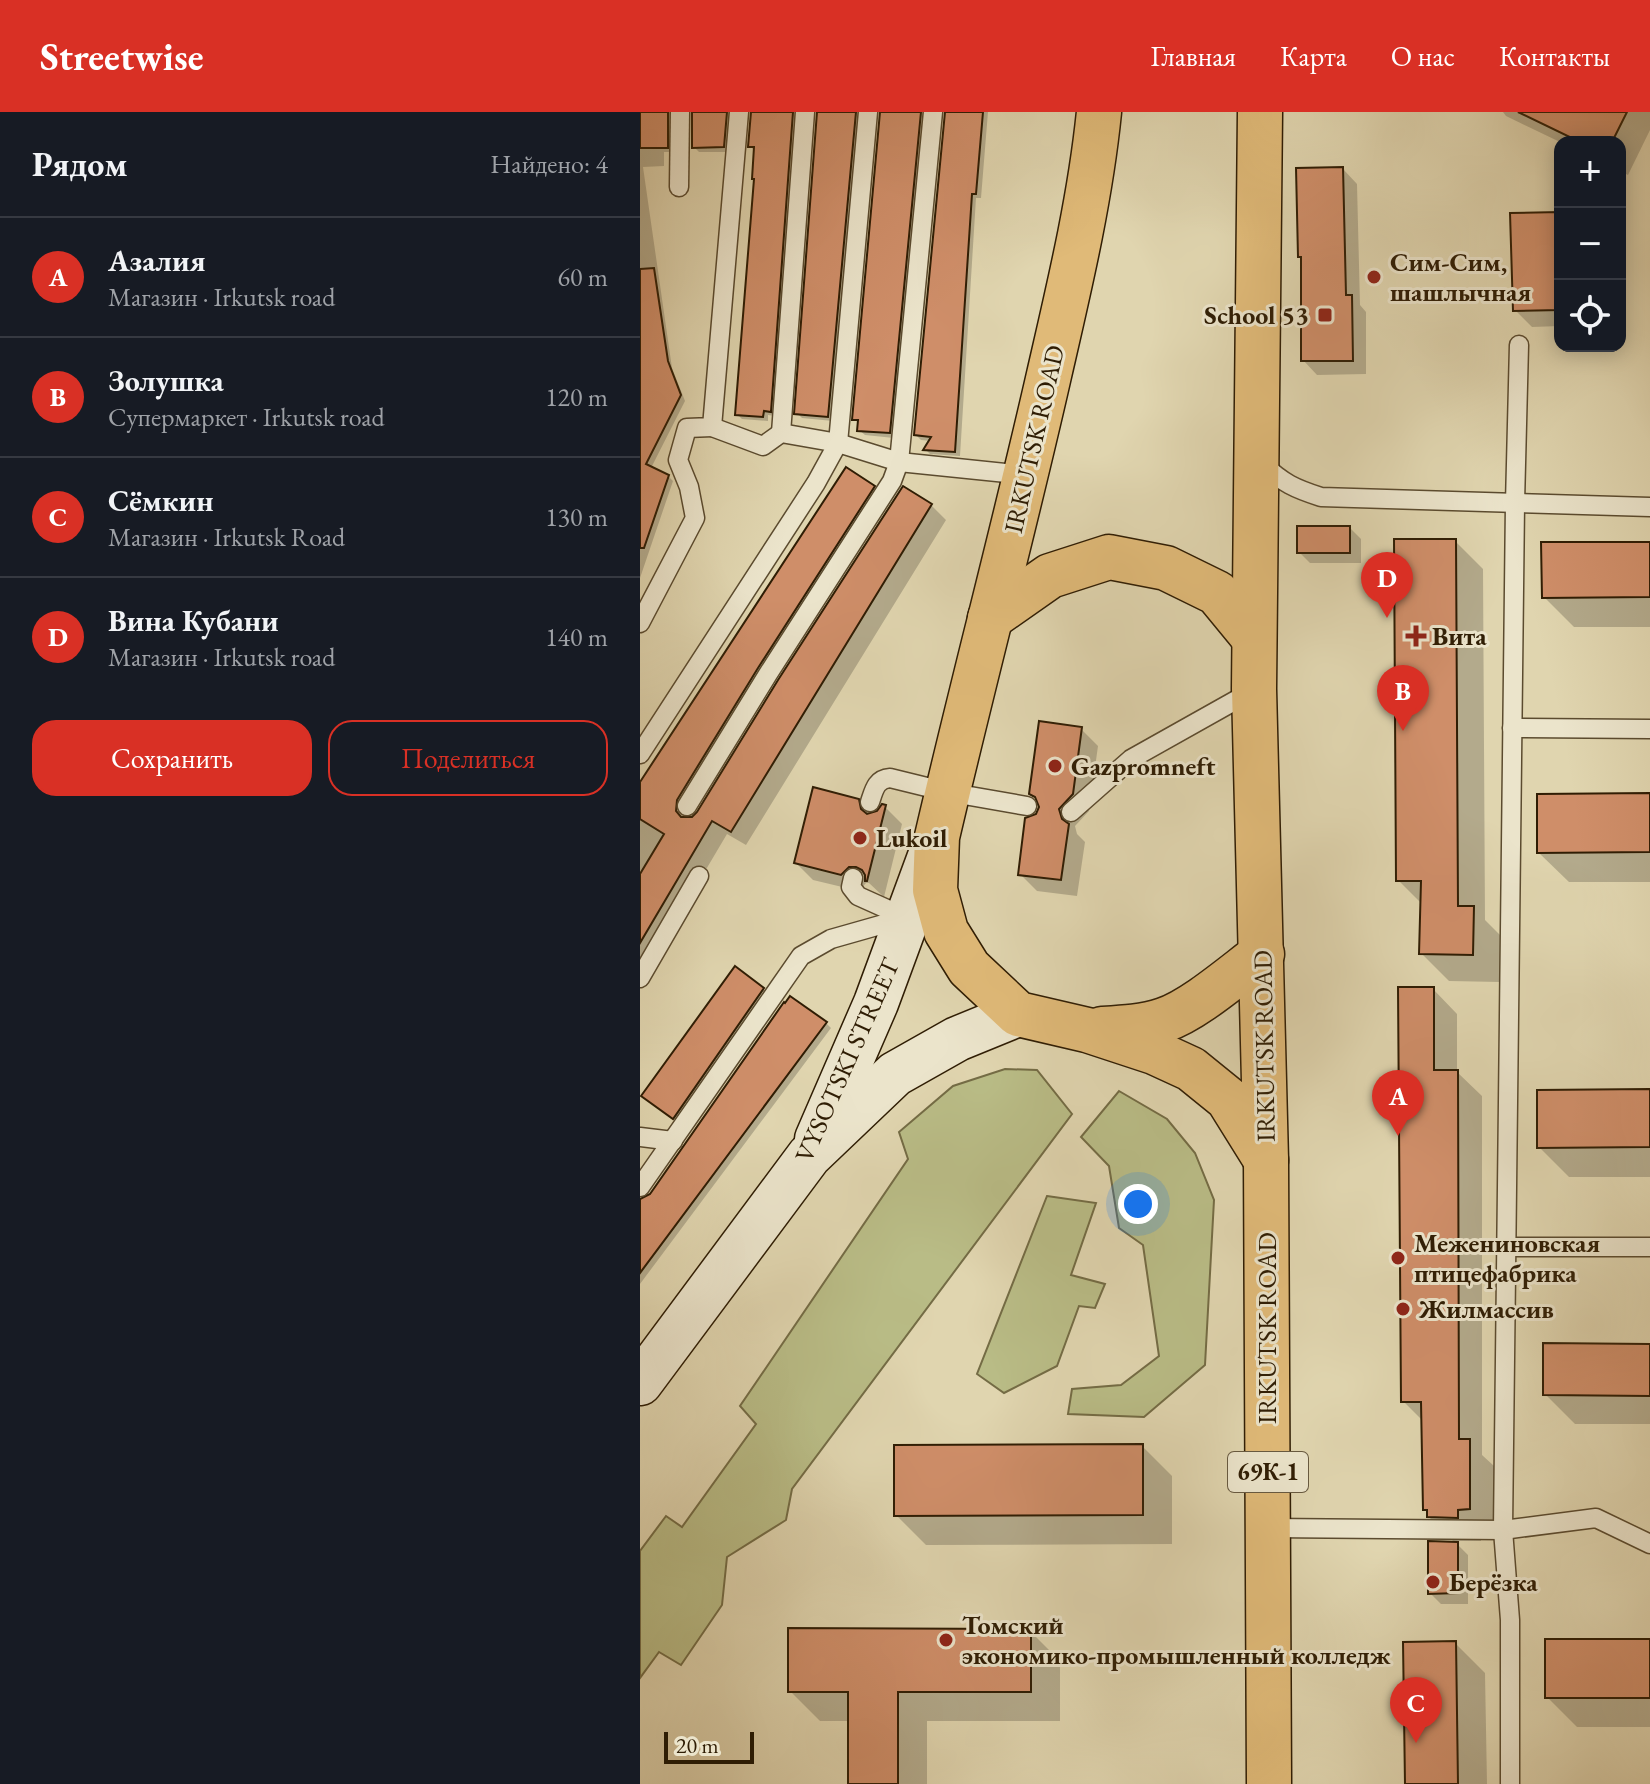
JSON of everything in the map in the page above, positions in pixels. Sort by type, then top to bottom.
[{"type":"main road","name":"IRKUTSK ROAD","points":[[1099,112],[1078,250],[937,837],[935,890],[946,931],[969,968],[1018,1014],[1087,1030],[1154,1052],[1191,1069],[1228,1099],[1266,1160]]},
{"type":"main road","name":"IRKUTSK ROAD","points":[[1260,112],[1254,689],[1266,1160],[1269,1784]]},
{"type":"main road","points":[[990,618],[1050,576],[1109,557],[1166,568],[1217,593],[1254,638]]},
{"type":"main road","name":"VYSOTSKI STREET","points":[[640,1383],[809,1156],[876,1003],[937,837]]},
{"type":"main road","points":[[1087,1030],[1134,1027],[1165,1020],[1195,1003],[1262,954]]},
{"type":"main road","points":[[809,1156],[895,1074],[957,1039],[1018,1014]]},
{"type":"lane","points":[[679,187],[680,112]]},
{"type":"lane","points":[[712,427],[739,112]]},
{"type":"lane","points":[[781,433],[805,112]]},
{"type":"lane","points":[[640,754],[808,496],[838,443],[868,112]]},
{"type":"lane","points":[[687,806],[892,481],[899,462],[933,112]]},
{"type":"lane","points":[[1510,1784],[1510,1620],[1503,1530],[1519,345]]},
{"type":"lane","points":[[640,623],[695,518],[689,487],[678,460],[687,428],[712,427],[763,446],[781,433],[838,443],[899,462],[1026,475]]},
{"type":"lane","points":[[1256,457],[1278,479],[1296,490],[1321,497],[1650,507]]},
{"type":"lane","points":[[1071,812],[1131,759],[1254,689]]},
{"type":"lane","points":[[1512,728],[1650,729]]},
{"type":"lane","points":[[870,802],[877,782],[890,778],[1027,806]]},
{"type":"lane","points":[[640,978],[699,876]]},
{"type":"lane","points":[[853,878],[851,887],[858,896],[907,918]]},
{"type":"lane","points":[[640,1187],[801,956],[831,939],[907,918]]},
{"type":"lane","points":[[640,1137],[673,1141]]},
{"type":"lane","points":[[1506,1247],[1650,1247]]},
{"type":"lane","points":[[1268,1528],[1503,1530],[1596,1518],[1650,1544]]},
{"type":"green space","points":[[1005,1069],[1037,1070],[1072,1114],[792,1489],[786,1520],[727,1557],[722,1605],[681,1665],[659,1652],[640,1678],[640,1551],[666,1516],[682,1527],[756,1424],[740,1406],[908,1159],[899,1132],[953,1086]]},
{"type":"green space","points":[[1119,1091],[1167,1119],[1195,1153],[1214,1200],[1205,1365],[1144,1417],[1068,1414],[1072,1389],[1121,1385],[1159,1356],[1143,1245],[1119,1228],[1109,1166],[1081,1137]]},
{"type":"green space","points":[[1047,1196],[1096,1203],[1071,1275],[1105,1284],[1095,1308],[1079,1306],[1057,1366],[1004,1393],[977,1374]]},
{"type":"building","points":[[640,112],[668,112],[668,148],[640,148]]},
{"type":"building","points":[[692,112],[727,112],[724,147],[692,148]]},
{"type":"building","points":[[751,112],[793,112],[771,412],[764,411],[763,417],[735,415],[754,179],[754,147],[748,147]]},
{"type":"building","points":[[817,112],[856,112],[828,417],[794,414]]},
{"type":"building","points":[[880,112],[921,112],[890,433],[857,431],[858,420],[852,420]]},
{"type":"building","points":[[945,112],[983,112],[976,194],[972,194],[955,452],[923,450],[931,437],[914,435]]},
{"type":"building","points":[[1518,112],[1627,112],[1615,136],[1568,136]]},
{"type":"building","points":[[1343,167],[1346,295],[1352,295],[1353,361],[1301,361],[1301,257],[1298,257],[1296,168]]},
{"type":"building","points":[[1554,212],[1554,310],[1513,311],[1510,213]]},
{"type":"building","points":[[654,268],[668,361],[681,395],[646,464],[669,475],[644,548],[640,548],[640,269]]},
{"type":"building","points":[[846,467],[875,486],[677,800],[676,811],[681,817],[692,817],[697,812],[903,486],[932,504],[731,832],[712,821],[640,943],[640,874],[664,834],[640,819],[640,782]]},
{"type":"building","points":[[1297,526],[1350,526],[1350,553],[1297,553]]},
{"type":"building","points":[[1394,539],[1456,539],[1458,906],[1474,906],[1473,955],[1419,954],[1421,881],[1396,881]]},
{"type":"building","points":[[1541,542],[1650,542],[1650,597],[1542,598]]},
{"type":"building","name":"Gazpromneft","points":[[1039,721],[1082,727],[1073,794],[1059,809],[1062,819],[1069,824],[1061,880],[1018,875],[1025,818],[1036,814],[1039,807],[1035,797],[1029,794]]},
{"type":"building","points":[[813,787],[859,799],[861,809],[867,814],[877,811],[882,804],[886,805],[867,881],[862,870],[856,867],[849,867],[841,875],[794,863]]},
{"type":"building","points":[[1650,793],[1650,852],[1537,853],[1537,794]]},
{"type":"building","points":[[735,966],[764,988],[673,1119],[641,1096]]},
{"type":"building","points":[[1398,987],[1434,987],[1434,1070],[1458,1070],[1459,1439],[1470,1439],[1470,1509],[1458,1510],[1458,1518],[1427,1517],[1427,1510],[1423,1510],[1421,1402],[1401,1402]]},
{"type":"building","points":[[790,996],[827,1022],[640,1273],[640,1199],[650,1194]]},
{"type":"building","points":[[1650,1089],[1650,1147],[1537,1148],[1537,1090]]},
{"type":"building","points":[[1543,1343],[1650,1344],[1650,1396],[1543,1395]]},
{"type":"building","points":[[1143,1444],[1143,1515],[894,1516],[894,1445]]},
{"type":"building","points":[[1428,1541],[1458,1542],[1458,1593],[1428,1594]]},
{"type":"building","points":[[788,1628],[1031,1629],[1031,1692],[898,1692],[898,1784],[848,1784],[848,1692],[788,1692]]},
{"type":"building","points":[[1545,1639],[1650,1639],[1650,1698],[1545,1698]]},
{"type":"building","points":[[1456,1641],[1458,1784],[1405,1784],[1403,1642]]},
{"type":"place","name":"Сим-Сим, шашлычная","points":[[1374,277]]},
{"type":"place","name":"School 53","points":[[1325,315]]},
{"type":"place","name":"Вина Кубани","points":[[1387,618]]},
{"type":"place","name":"Вита","points":[[1416,636]]},
{"type":"place","name":"Золушка","points":[[1403,731]]},
{"type":"place","name":"Gazpromneft","points":[[1055,766]]},
{"type":"place","name":"Lukoil","points":[[860,838]]},
{"type":"place","name":"Азалия","points":[[1398,1136]]},
{"type":"place","name":"Межениновская птицефабрика","points":[[1398,1258]]},
{"type":"place","name":"Жилмассив","points":[[1403,1309]]},
{"type":"place","name":"Берёзка","points":[[1433,1582]]},
{"type":"place","name":"Томский экономико-промышленный колледж","points":[[946,1640]]},
{"type":"place","name":"Сёмкин","points":[[1416,1743]]}]
